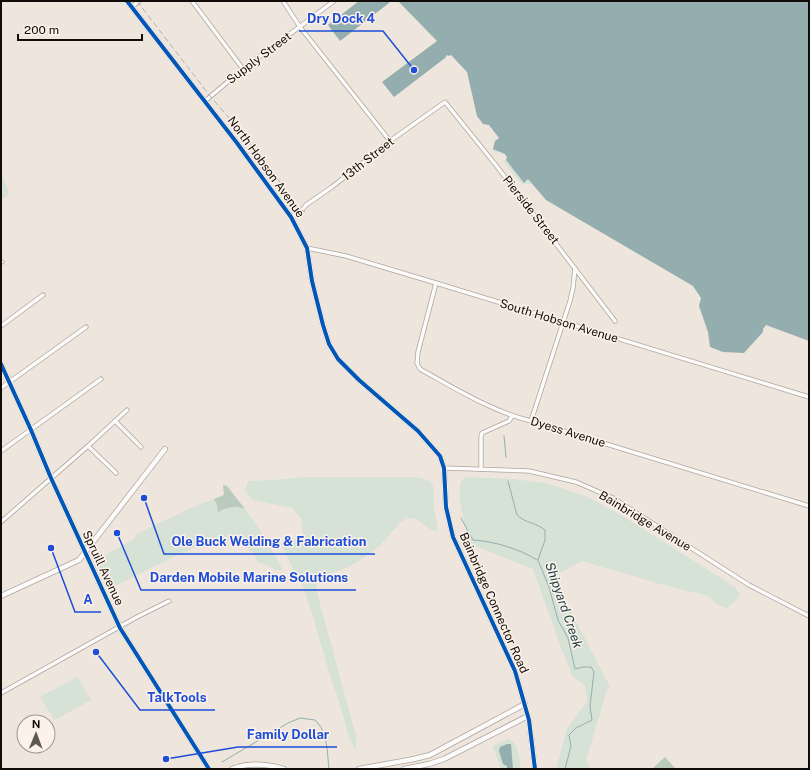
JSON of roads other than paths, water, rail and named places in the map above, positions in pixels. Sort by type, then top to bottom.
[{"type":"street","name":"North Hobson Avenue","points":[[127,1],[205,101],[291,216],[308,248],[312,281],[323,325],[329,344],[338,359],[359,380],[418,431],[440,456],[444,468]]},
{"type":"street","points":[[132,7],[139,1]]},
{"type":"street","points":[[192,1],[243,70]]},
{"type":"street","points":[[283,1],[300,27],[390,141]]},
{"type":"street","name":"Supply Street","points":[[205,101],[243,70],[334,1]]},
{"type":"street","name":"13th Street","points":[[291,216],[302,210],[306,205],[332,187],[390,141],[445,102]]},
{"type":"street","name":"Pierside Street","points":[[445,102],[615,321]]},
{"type":"street","name":"South Hobson Avenue","points":[[308,248],[346,256],[809,397]]},
{"type":"street","points":[[531,421],[573,288],[574,267]]},
{"type":"street","name":"Dyess Avenue","points":[[436,283],[418,352],[417,363],[420,369],[488,406],[512,416],[809,506]]},
{"type":"street","points":[[1,326],[43,295]]},
{"type":"street","points":[[1,388],[86,327]]},
{"type":"street","name":"Spruill Avenue","points":[[1,364],[51,478],[120,628],[210,769]]},
{"type":"street","points":[[1,451],[100,379]]},
{"type":"street","points":[[1,522],[127,410]]},
{"type":"street","points":[[481,469],[482,433],[509,422],[512,416]]},
{"type":"street","points":[[115,421],[141,447]]},
{"type":"street","points":[[88,446],[116,473]]},
{"type":"street","points":[[1,596],[79,560],[165,449]]},
{"type":"street","name":"Bainbridge Avenue","points":[[444,468],[514,470],[544,474],[576,482],[613,498],[749,585],[809,616]]},
{"type":"street","name":"Bainbridge Connector Road","points":[[444,468],[446,507],[453,537],[512,665],[525,704],[532,733],[535,768]]},
{"type":"street","points":[[1,693],[169,600]]},
{"type":"street","points":[[359,769],[414,759],[438,752],[525,704]]},
{"type":"street","points":[[404,769],[430,764],[444,759],[528,716]]},
{"type":"street","points":[[232,769],[253,765],[271,766],[284,769]]},
{"type":"water","points":[[359,1],[390,1],[340,41],[328,25]]},
{"type":"water","points":[[398,1],[809,1],[809,341],[766,325],[763,332],[744,353],[723,352],[710,347],[708,332],[699,306],[701,298],[693,286],[546,200],[528,179],[524,183],[506,160],[507,157],[505,154],[493,149],[495,141],[499,138],[489,125],[483,124],[477,116],[467,72],[451,55],[447,55],[394,97],[382,82],[437,41]]},
{"type":"water","points":[[511,744],[513,769],[507,769],[507,766],[503,764],[499,751],[500,747]]},
{"type":"waterway","name":"Shipyard Creek","points":[[504,436],[506,457]]},
{"type":"waterway","name":"Shipyard Creek","points":[[508,481],[517,515],[520,518],[545,530],[545,540],[538,560],[549,587],[558,620],[568,638],[575,669],[591,667],[594,672],[590,706],[592,720],[576,728],[569,735],[571,746],[565,769]]},
{"type":"waterway","points":[[461,518],[473,540],[506,546],[523,552],[537,560]]},
{"type":"waterway","points":[[222,762],[288,723],[300,718],[315,720],[322,730],[325,736],[329,769]]},
{"type":"railway","points":[[137,1],[210,96],[241,132],[284,187]]},
{"type":"railway","points":[[277,184],[296,207],[305,212]]},
{"type":"place","name":"Dry Dock 4","points":[[414,70]]},
{"type":"place","name":"Ole Buck Welding & Fabrication","points":[[144,498]]},
{"type":"place","name":"Darden Mobile Marine Solutions","points":[[117,533]]},
{"type":"place","name":"A","points":[[51,548]]},
{"type":"place","name":"TalkTools","points":[[96,652]]},
{"type":"place","name":"Family Dollar","points":[[166,759]]}]
